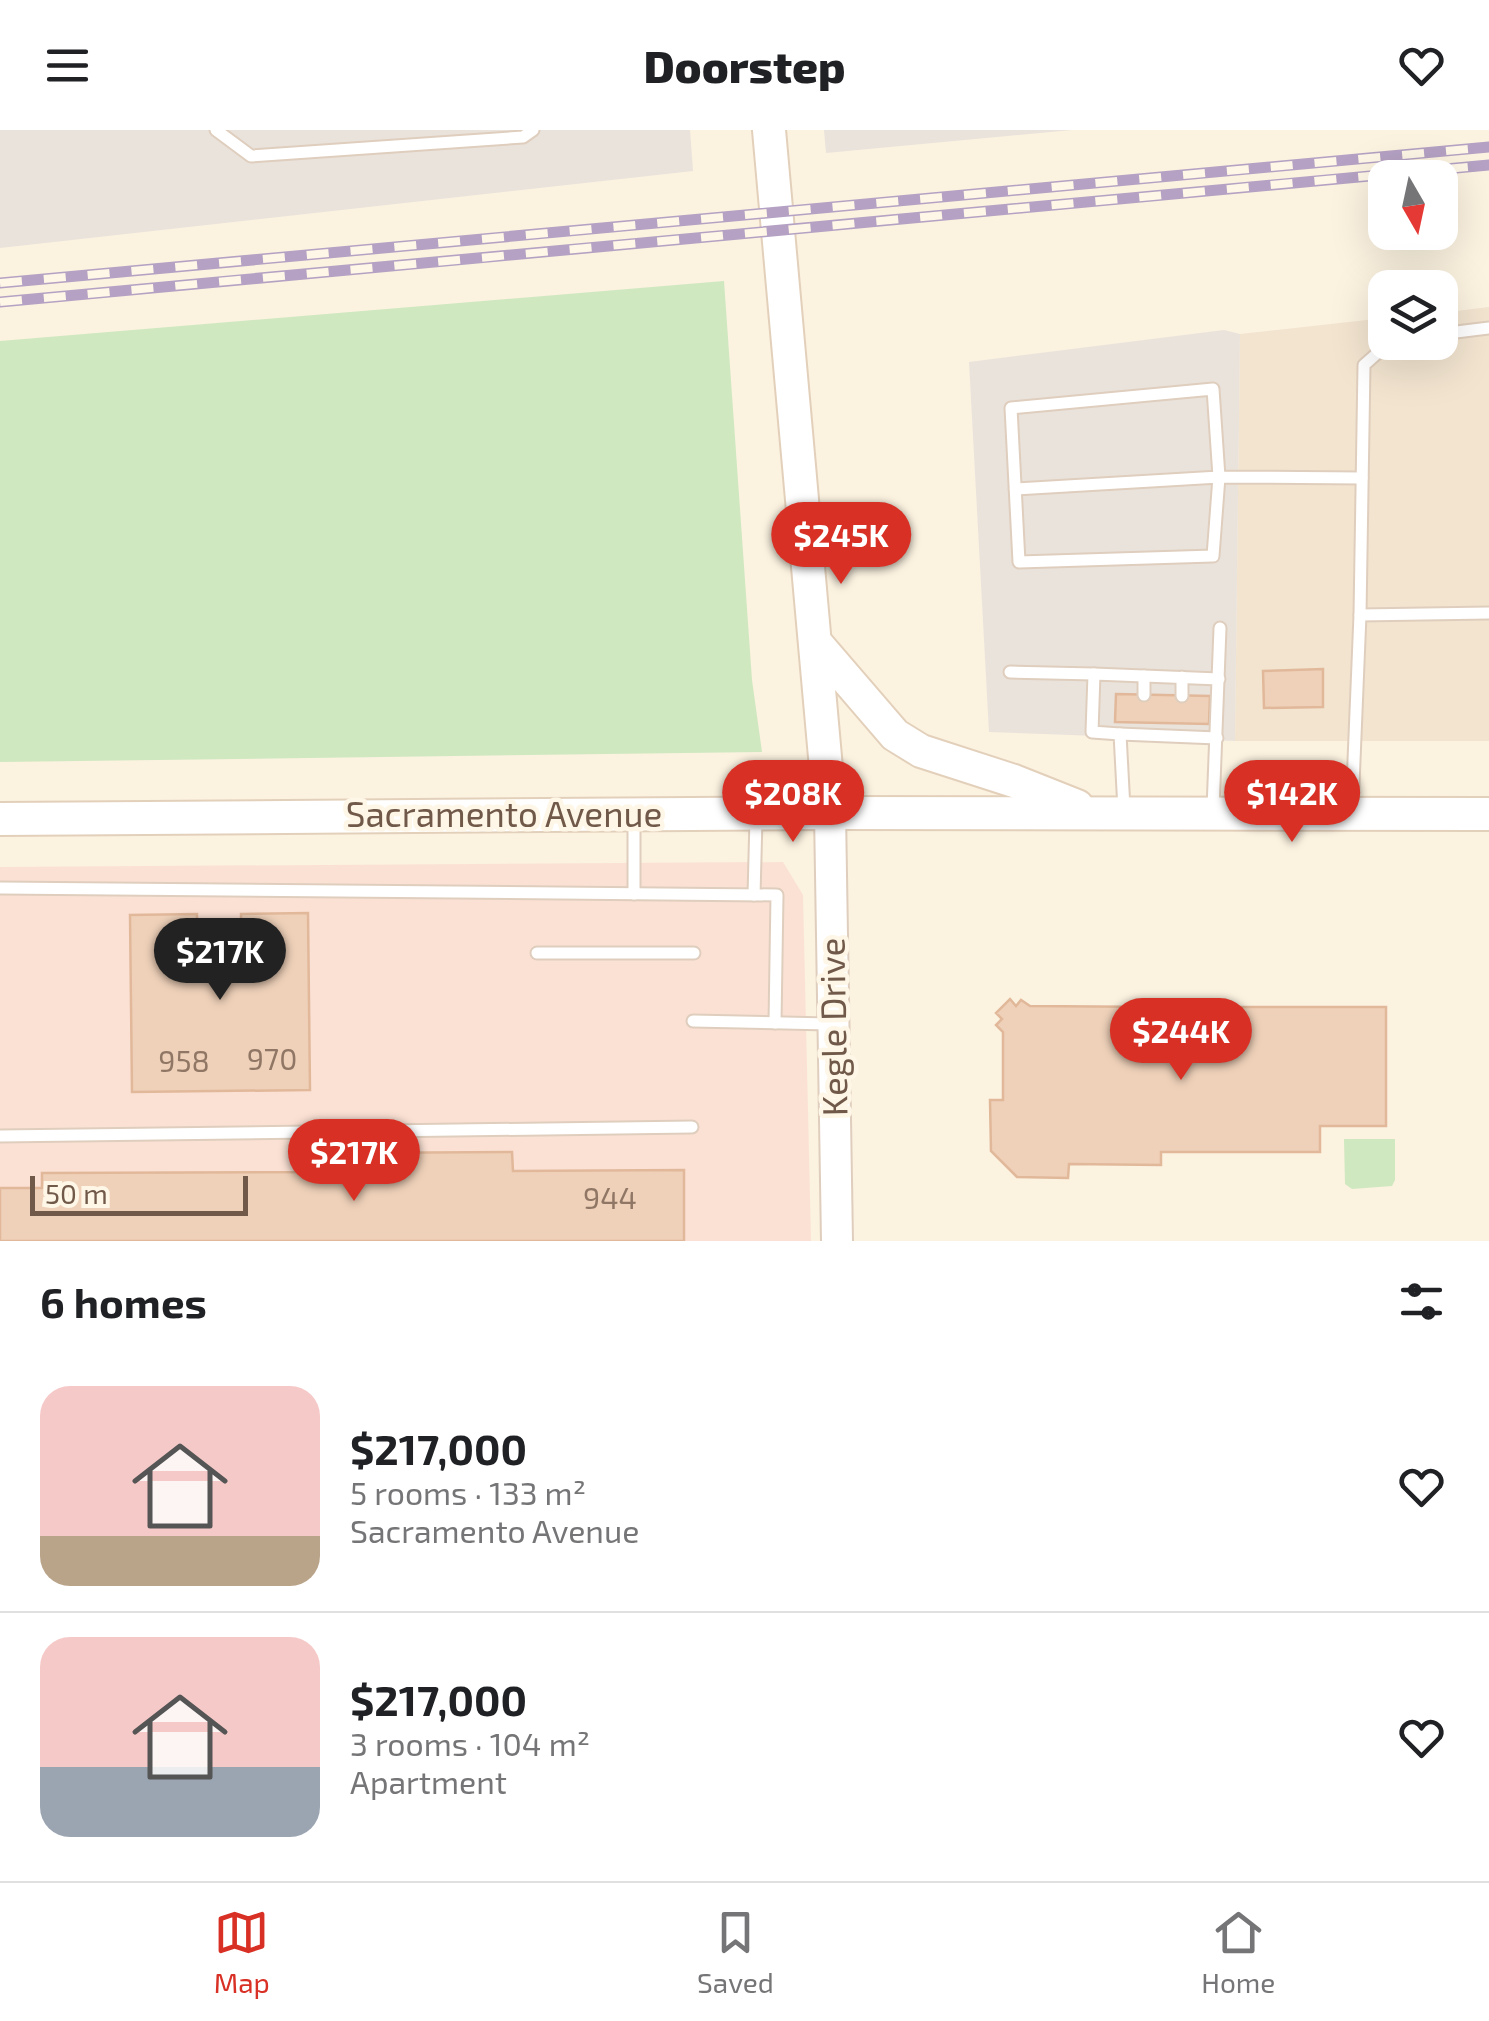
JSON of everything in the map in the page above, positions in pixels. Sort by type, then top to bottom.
[{"type":"main road","points":[[769,130],[830,813]]},
{"type":"main road","points":[[815,642],[895,734],[922,751],[1110,813]]},
{"type":"main road","name":"Sacramento Avenue","points":[[0,820],[830,813],[1489,814]]},
{"type":"street","name":"Kegle Drive","points":[[830,813],[837,1241]]},
{"type":"lane","points":[[216,130],[251,156],[523,137],[533,130]]},
{"type":"lane","points":[[1458,332],[1489,328]]},
{"type":"lane","points":[[1352,814],[1364,366],[1370,360]]},
{"type":"lane","points":[[1213,390],[1219,478],[1213,556],[1019,562],[1011,408],[1213,390]]},
{"type":"lane","points":[[1015,489],[1219,478],[1362,478]]},
{"type":"lane","points":[[1360,615],[1489,613]]},
{"type":"lane","points":[[1213,813],[1220,628]]},
{"type":"lane","points":[[1010,672],[1219,679]]},
{"type":"lane","points":[[1094,674],[1092,732],[1120,734],[1144,728],[1181,730],[1217,738]]},
{"type":"lane","points":[[1144,676],[1144,695]]},
{"type":"lane","points":[[1182,678],[1182,696]]},
{"type":"lane","points":[[1110,813],[1120,734]]},
{"type":"lane","points":[[634,814],[634,894]]},
{"type":"lane","points":[[754,895],[756,814]]},
{"type":"lane","points":[[0,888],[777,895],[775,1023]]},
{"type":"lane","points":[[538,953],[694,953]]},
{"type":"lane","points":[[694,1021],[834,1024]]},
{"type":"lane","points":[[0,1136],[692,1128]]},
{"type":"shaded area","points":[[0,130],[690,130],[693,171],[0,248]]},
{"type":"shaded area","points":[[824,130],[1072,130],[826,153]]},
{"type":"shaded area","points":[[1489,307],[1489,741],[1235,741],[1240,334],[1368,320],[1368,360],[1458,360],[1458,311]]},
{"type":"shaded area","points":[[1224,330],[1240,334],[1235,741],[989,732],[969,362]]},
{"type":"shaded area","points":[[783,862],[803,895],[811,1241],[0,1241],[0,867]]},
{"type":"green space","points":[[724,281],[752,680],[762,752],[0,762],[0,341]]},
{"type":"green space","points":[[1344,1139],[1395,1139],[1392,1186],[1352,1189],[1345,1184]]},
{"type":"building","points":[[1323,669],[1323,707],[1264,708],[1263,671]]},
{"type":"building","points":[[1116,694],[1210,696],[1209,724],[1115,722]]},
{"type":"building","points":[[308,913],[310,1090],[132,1092],[130,915],[197,914],[197,921],[241,920],[241,914]]},
{"type":"building","points":[[1010,999],[1016,1006],[1021,1000],[1030,1006],[1161,1007],[1161,1019],[1215,1020],[1214,1007],[1386,1007],[1386,1126],[1320,1126],[1320,1152],[1161,1152],[1161,1165],[1069,1164],[1068,1178],[1017,1177],[991,1151],[990,1100],[1003,1100],[1003,1032],[996,1025],[1002,1019],[996,1013]]},
{"type":"building","points":[[512,1152],[513,1171],[684,1170],[684,1241],[0,1241],[0,1188],[42,1188],[42,1173],[348,1172],[348,1153]]},
{"type":"railway","points":[[0,283],[1489,147]]},
{"type":"railway","points":[[0,302],[1489,165]]}]
